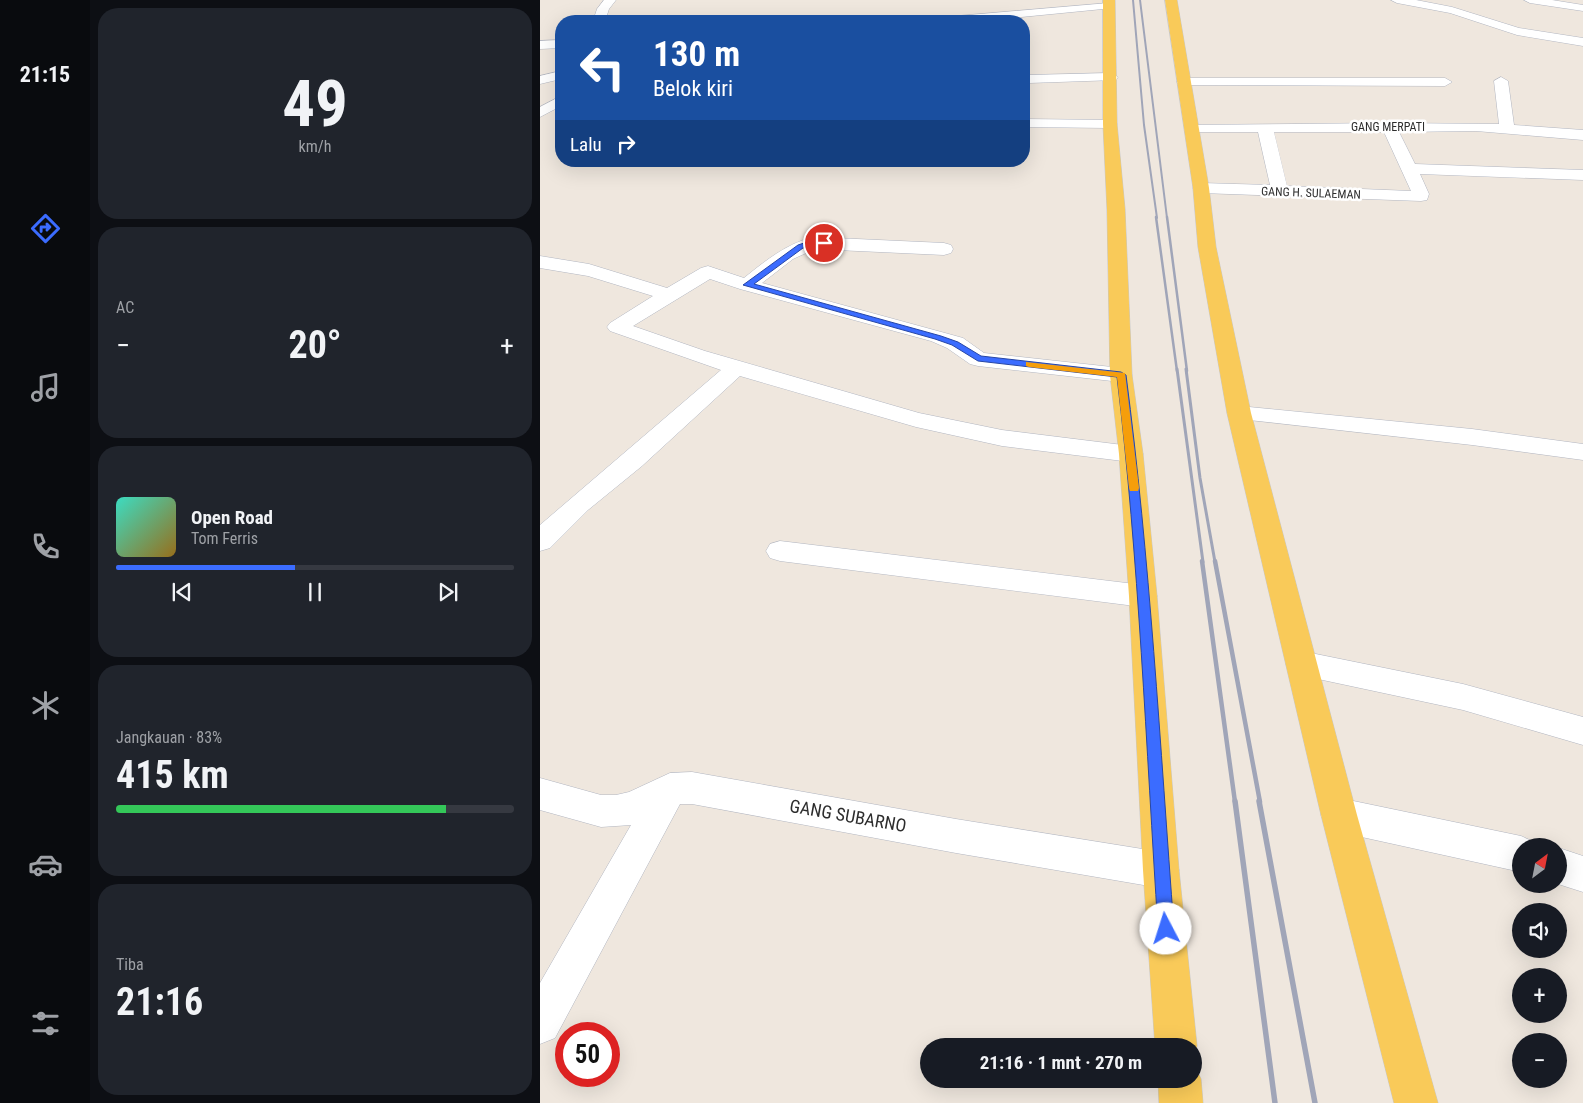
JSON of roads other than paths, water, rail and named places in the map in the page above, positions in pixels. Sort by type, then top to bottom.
[{"type":"main road","points":[[1171,0],[1201,188],[1207,247],[1239,413],[1339,814],[1416,1103]]},
{"type":"main road","points":[[1109,3],[1110,124],[1116,210],[1121,375],[1131,454],[1143,596],[1161,870],[1175,1038]]},
{"type":"main road","points":[[1180,1088],[1181,1103]]},
{"type":"street","points":[[601,15],[610,0]]},
{"type":"street","points":[[1397,0],[1452,10],[1517,31],[1583,42]]},
{"type":"street","points":[[1530,0],[1583,8]]},
{"type":"street","points":[[1006,15],[1109,3]]},
{"type":"street","points":[[540,45],[555,44]]},
{"type":"street","points":[[540,80],[555,77]]},
{"type":"street","points":[[1030,79],[1111,77]]},
{"type":"street","points":[[1501,81],[1507,129]]},
{"type":"street","points":[[1184,82],[1445,82]]},
{"type":"street","points":[[540,113],[555,104]]},
{"type":"street","points":[[1030,122],[1110,124]]},
{"type":"street","points":[[1389,127],[1408,169],[1583,175]]},
{"type":"street","points":[[1476,127],[1497,171]]},
{"type":"street","name":"GANG MERPATI","points":[[1192,128],[1476,127],[1583,135]]},
{"type":"street","points":[[1265,128],[1280,192]]},
{"type":"street","name":"GANG H. SULAEMAN","points":[[1201,188],[1421,196],[1408,169]]},
{"type":"street","points":[[747,285],[792,251],[813,243],[944,249]]},
{"type":"street","points":[[540,262],[610,276],[669,296]]},
{"type":"street","points":[[1121,375],[978,359],[955,343],[938,337],[747,285],[708,272],[617,327],[697,356],[916,420],[1002,438],[1131,454]]},
{"type":"street","points":[[540,541],[737,367]]},
{"type":"street","points":[[1239,413],[1472,437],[1583,452]]},
{"type":"street","points":[[780,551],[1143,596]]},
{"type":"street","points":[[1301,664],[1462,697],[1583,731]]},
{"type":"street","name":"GANG SUBARNO","points":[[540,794],[601,811],[616,811],[633,808],[670,789],[692,788],[956,836],[1161,870]]},
{"type":"street","points":[[540,1023],[670,789]]},
{"type":"street","points":[[1339,814],[1512,852]]},
{"type":"street","points":[[1568,869],[1583,874]]},
{"type":"railway","points":[[1133,0],[1144,125],[1157,218]]},
{"type":"railway","points":[[1140,0],[1167,218]]},
{"type":"railway","points":[[1156,217],[1177,371]]},
{"type":"railway","points":[[1167,217],[1187,371]]},
{"type":"railway","points":[[1177,369],[1203,562]]},
{"type":"railway","points":[[1186,369],[1200,478],[1215,562]]},
{"type":"railway","points":[[1202,561],[1235,802]]},
{"type":"railway","points":[[1215,561],[1260,802]]},
{"type":"railway","points":[[1235,801],[1275,1103]]},
{"type":"railway","points":[[1259,801],[1315,1103]]}]
